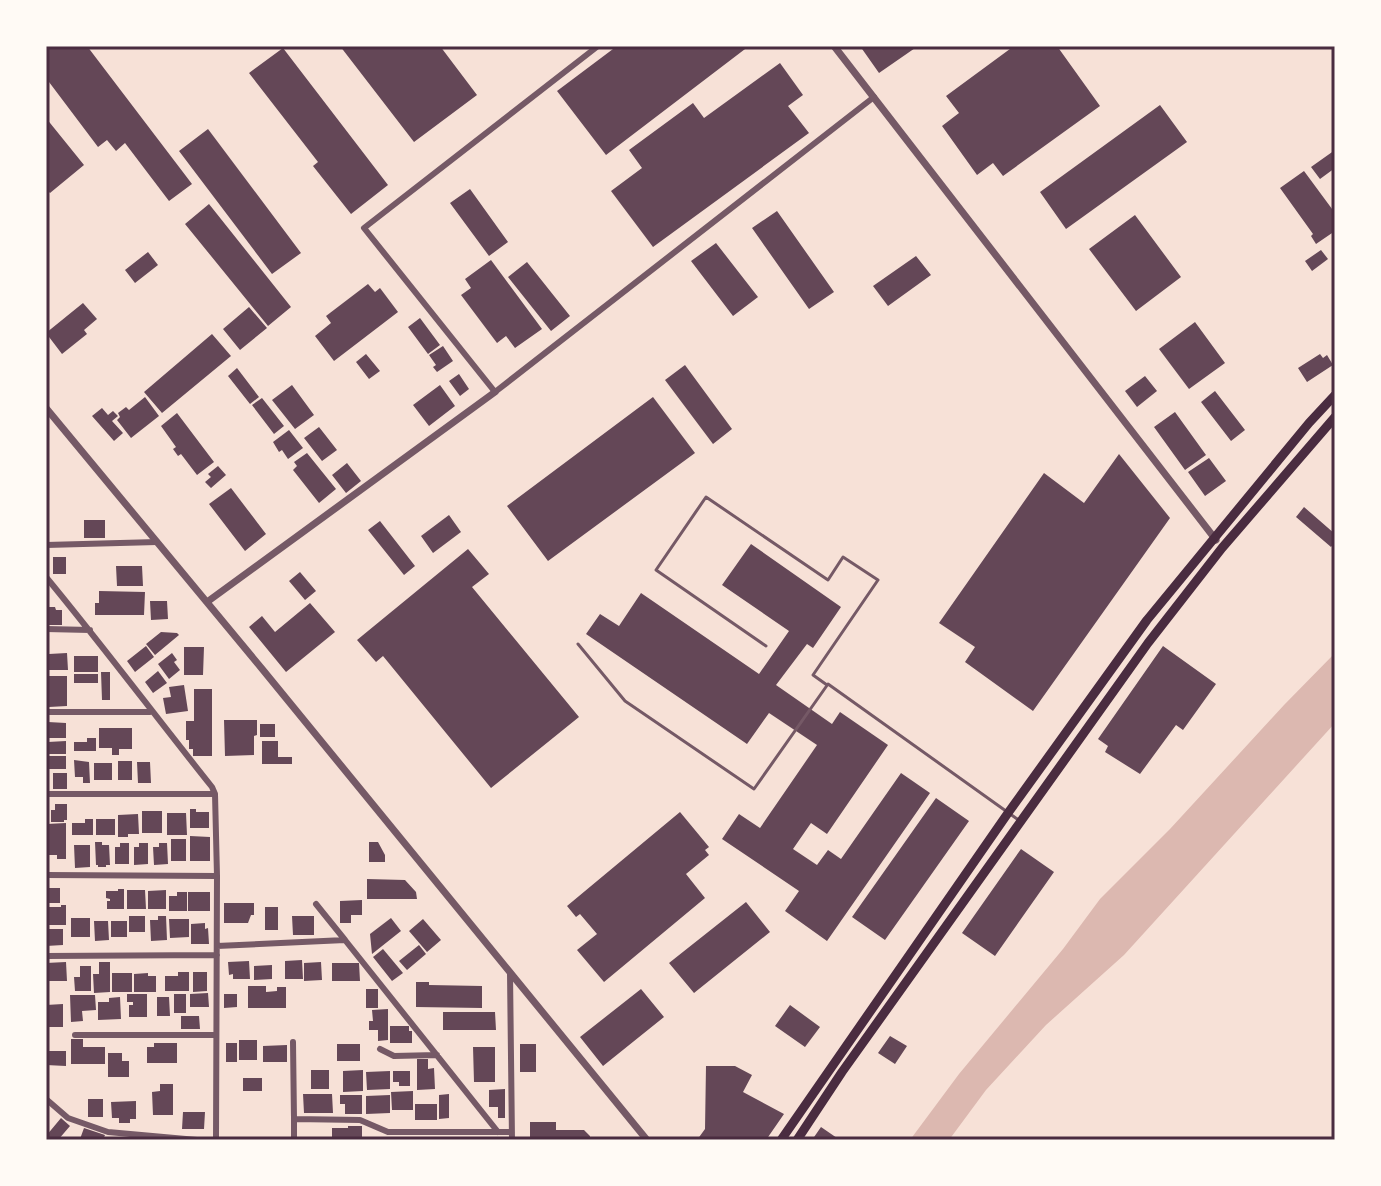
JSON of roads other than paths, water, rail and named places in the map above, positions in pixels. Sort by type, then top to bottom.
[{"type":"main road","points":[[781,1140],[1008,813],[1147,620],[1335,395]]},
{"type":"main road","points":[[797,1140],[842,1072],[1148,643],[1222,548],[1335,417]]},
{"type":"street","points":[[495,392],[364,228],[598,46]]},
{"type":"street","points":[[834,46],[1222,548]]},
{"type":"street","points":[[207,602],[495,392],[874,97]]},
{"type":"street","points":[[46,408],[647,1140]]},
{"type":"street","points":[[46,545],[157,542]]},
{"type":"street","points":[[46,577],[215,794],[216,1140]]},
{"type":"street","points":[[46,629],[90,630]]},
{"type":"street","points":[[46,712],[151,712]]},
{"type":"street","points":[[46,794],[215,794]]},
{"type":"street","points":[[46,875],[217,876]]},
{"type":"street","points":[[316,904],[498,1132]]},
{"type":"street","points":[[217,946],[345,940]]},
{"type":"street","points":[[46,956],[217,955]]},
{"type":"street","points":[[294,1119],[360,1120],[388,1132],[498,1132],[512,1136],[510,973]]},
{"type":"street","points":[[75,1035],[216,1035]]},
{"type":"street","points":[[293,1042],[294,1140]]},
{"type":"street","points":[[380,1049],[394,1056],[437,1055]]},
{"type":"street","points":[[46,1099],[68,1118],[108,1132],[197,1140]]},
{"type":"lane","points":[[766,646],[656,570],[706,497],[828,580],[843,557],[878,580],[813,675],[1020,821]]},
{"type":"lane","points":[[578,644],[625,701],[754,789],[827,685]]}]
